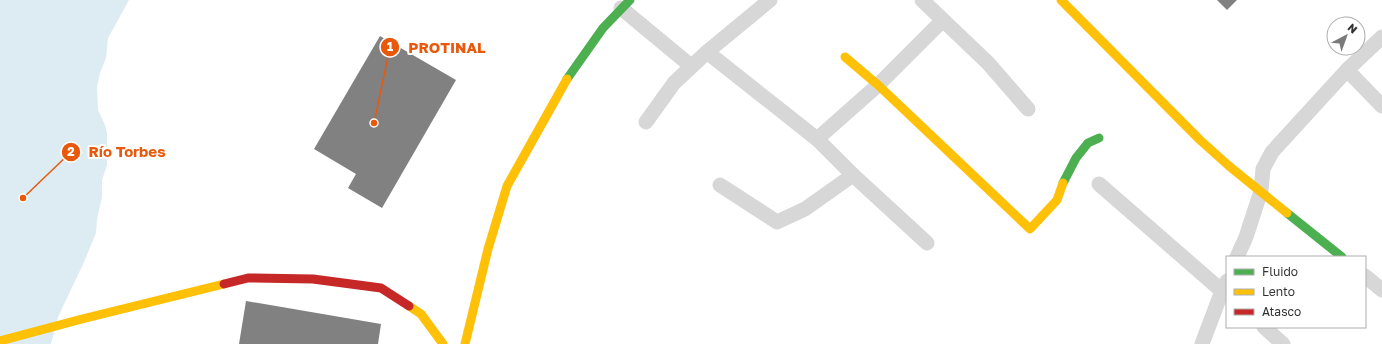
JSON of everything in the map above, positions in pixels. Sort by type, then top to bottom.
[{"type":"main road","points":[[1061,0],[1200,140],[1229,166],[1341,256]]},
{"type":"main road","points":[[465,344],[488,249],[507,186],[538,128],[564,84],[604,28],[625,4]]},
{"type":"main road","points":[[844,57],[878,85],[1030,229],[1057,200],[1064,180],[1076,158],[1088,143],[1098,138]]},
{"type":"main road","points":[[0,341],[248,278],[313,279],[381,288],[422,314],[443,344]]},
{"type":"street","points":[[646,122],[674,83],[691,66],[770,0]]},
{"type":"street","points":[[922,0],[988,63],[1028,109]]},
{"type":"street","points":[[625,4],[691,66]]},
{"type":"street","points":[[817,139],[878,85],[943,20]]},
{"type":"street","points":[[1237,256],[1246,237],[1261,191],[1263,169],[1272,152],[1347,70],[1382,37]]},
{"type":"street","points":[[707,52],[817,139],[927,244]]},
{"type":"street","points":[[1347,70],[1382,106]]},
{"type":"street","points":[[720,185],[777,222],[804,209],[853,175]]},
{"type":"street","points":[[1099,184],[1225,289],[1202,344]]},
{"type":"street","points":[[1366,277],[1382,290]]},
{"type":"street","points":[[1265,328],[1283,344]]},
{"type":"shaded area","points":[[0,0],[129,0],[108,38],[106,58],[100,73],[97,87],[98,110],[107,133],[107,165],[102,180],[102,197],[97,219],[96,233],[58,317],[51,344],[0,344]]},
{"type":"building","points":[[1217,0],[1237,0],[1227,10]]},
{"type":"building","points":[[380,36],[456,80],[382,208],[348,188],[356,174],[314,149]]},
{"type":"building","points":[[246,301],[381,324],[378,344],[239,344]]},
{"type":"traffic: fast","points":[[567,79],[603,28],[630,0]]},
{"type":"traffic: fast","points":[[1063,183],[1076,158],[1088,143],[1099,138]]},
{"type":"traffic: fast","points":[[1287,213],[1341,256]]},
{"type":"traffic: slow","points":[[1061,0],[1200,140],[1229,166],[1287,213]]},
{"type":"traffic: slow","points":[[845,57],[878,85],[1030,229],[1057,200],[1063,183]]},
{"type":"traffic: slow","points":[[465,344],[488,249],[507,186],[567,79]]},
{"type":"traffic: slow","points":[[0,341],[224,284]]},
{"type":"traffic: slow","points":[[409,306],[421,314],[443,344]]},
{"type":"traffic: jam","points":[[224,284],[248,278],[313,279],[381,288],[409,306]]},
{"type":"place","name":"PROTINAL","points":[[374,123]]},
{"type":"place","name":"Río Torbes","points":[[23,198]]}]
